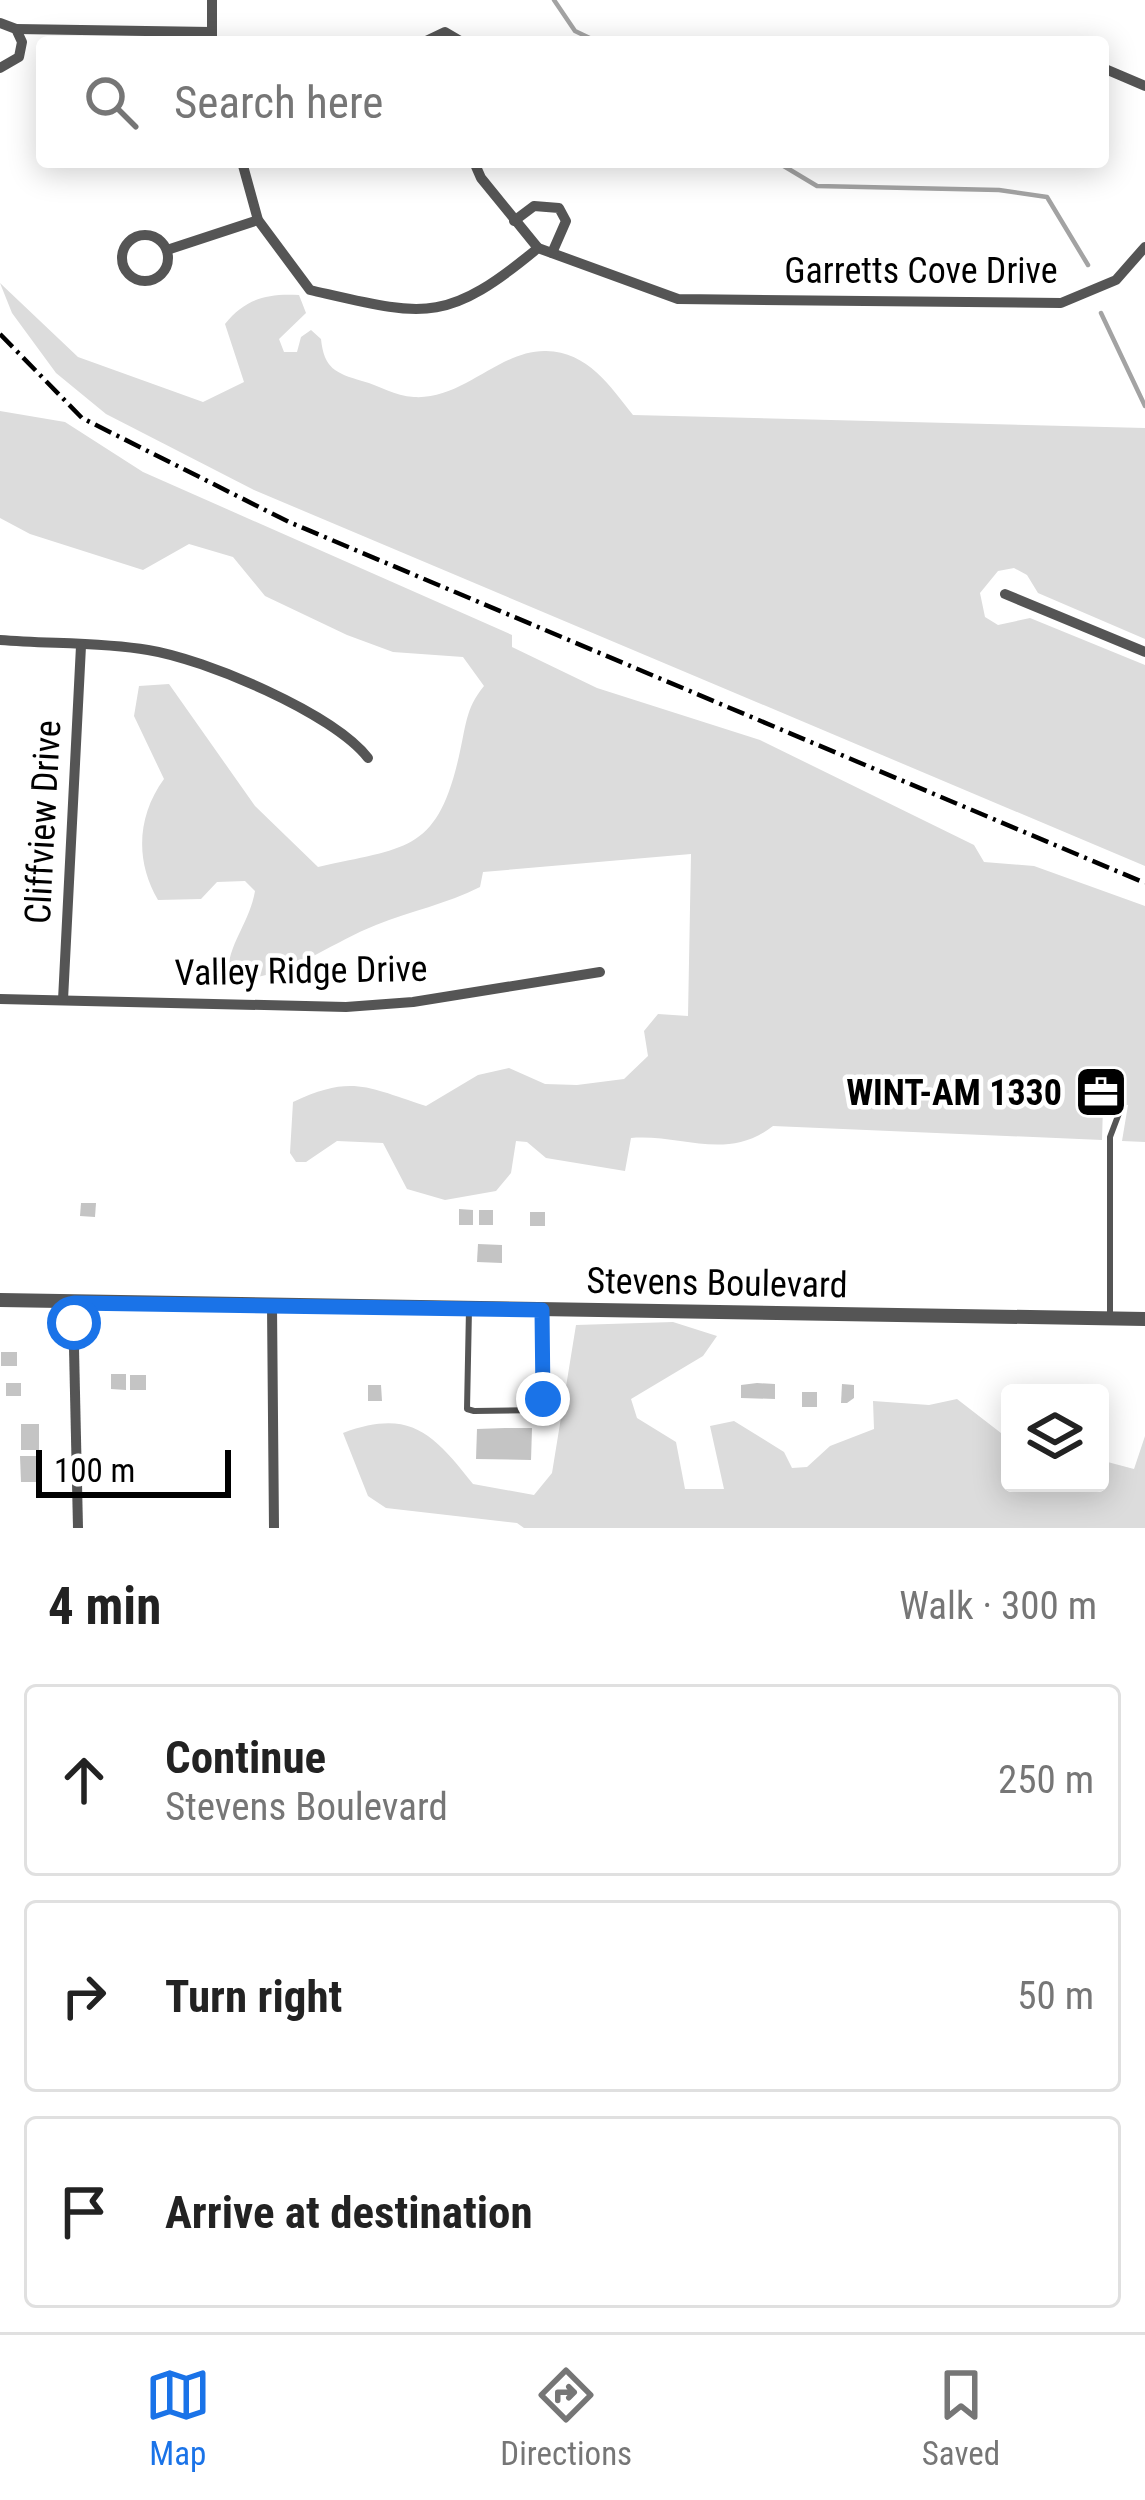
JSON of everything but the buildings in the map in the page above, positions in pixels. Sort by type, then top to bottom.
[{"type":"street","points":[[212,0],[212,36]]},
{"type":"street","points":[[0,22],[16,29],[188,36]]},
{"type":"street","points":[[0,68],[19,57],[22,42],[16,29]]},
{"type":"street","points":[[1109,71],[1145,86]]},
{"type":"street","points":[[244,168],[258,220],[310,290],[412,313],[482,294],[538,248],[478,168]]},
{"type":"street","points":[[514,221],[534,206],[559,208],[566,221],[552,253]]},
{"type":"street","points":[[166,250],[258,220]]},
{"type":"street","points":[[142,236],[157,238],[166,250],[164,271],[153,280],[138,280],[123,264],[129,243],[142,236]]},
{"type":"street","name":"Garretts Cove Drive","points":[[538,248],[677,299],[1061,303],[1116,280],[1145,248]]},
{"type":"street","points":[[1005,594],[1145,652]]},
{"type":"street","points":[[0,640],[170,654],[325,717],[368,758]]},
{"type":"street","name":"Cliffview Drive","points":[[63,1000],[81,646]]},
{"type":"street","name":"Valley Ridge Drive","points":[[0,999],[346,1006],[412,1002],[601,972]]},
{"type":"street","name":"Stevens Boulevard","points":[[0,1300],[1145,1319]]},
{"type":"street","points":[[74,1303],[78,1528]]},
{"type":"street","points":[[272,1306],[274,1528]]},
{"type":"lane","points":[[1110,1319],[1110,1137],[1121,1108],[1123,1077]]},
{"type":"lane","points":[[469,1309],[465,1390],[467,1409],[474,1411],[540,1410],[542,1310]]},
{"type":"shaded area","points":[[0,283],[78,357],[203,402],[244,382],[225,324],[233,315],[267,297],[299,295],[306,313],[279,339],[284,352],[297,352],[301,337],[311,330],[338,372],[407,396],[449,391],[512,358],[546,351],[586,364],[633,415],[1145,428],[1145,639],[1038,593],[1027,575],[1014,568],[998,571],[980,593],[985,617],[998,625],[1030,618],[1145,665],[1145,866],[254,490],[106,414],[56,373],[12,313]]},
{"type":"shaded area","points":[[0,411],[65,422],[143,472],[512,635],[512,647],[597,688],[760,740],[974,845],[984,862],[1034,866],[1145,906],[1145,1142],[1122,1141],[1128,1105],[1103,1106],[1102,1140],[773,1126],[756,1137],[721,1145],[631,1138],[625,1171],[546,1158],[527,1142],[516,1141],[511,1173],[496,1191],[445,1200],[407,1189],[383,1143],[337,1141],[306,1162],[296,1162],[290,1153],[293,1102],[331,1088],[374,1089],[426,1106],[478,1075],[509,1068],[545,1084],[624,1079],[648,1056],[644,1031],[658,1014],[688,1016],[691,854],[483,872],[480,887],[467,893],[376,925],[274,973],[238,979],[228,969],[255,891],[245,881],[217,882],[201,899],[158,900],[145,870],[144,823],[164,779],[134,716],[139,686],[169,684],[255,806],[318,867],[395,849],[428,828],[450,788],[470,711],[484,686],[463,657],[393,652],[265,596],[233,557],[189,544],[143,570],[30,534],[0,518]]},
{"type":"shaded area","points":[[673,1322],[717,1336],[703,1356],[631,1399],[637,1418],[676,1442],[685,1489],[724,1489],[710,1426],[734,1421],[784,1452],[792,1468],[807,1467],[830,1446],[874,1429],[873,1401],[929,1405],[957,1399],[1001,1433],[1001,1492],[1109,1492],[1109,1462],[1134,1469],[1145,1436],[1145,1528],[524,1528],[517,1523],[386,1508],[368,1496],[343,1433],[386,1423],[418,1430],[432,1439],[473,1484],[534,1495],[552,1473],[576,1325]]},
{"type":"waterway","points":[[554,0],[575,31],[585,36]]},
{"type":"waterway","points":[[787,168],[817,186],[999,190],[1047,197],[1088,265]]},
{"type":"waterway","points":[[1101,313],[1145,406]]},
{"type":"railway","points":[[0,334],[82,418],[289,522],[1145,883]]},
{"type":"place","name":"WINT-AM 1330","points":[[1101,1092]]},
{"type":"route","points":[[74,1323],[74,1303],[542,1310],[543,1399]]}]
